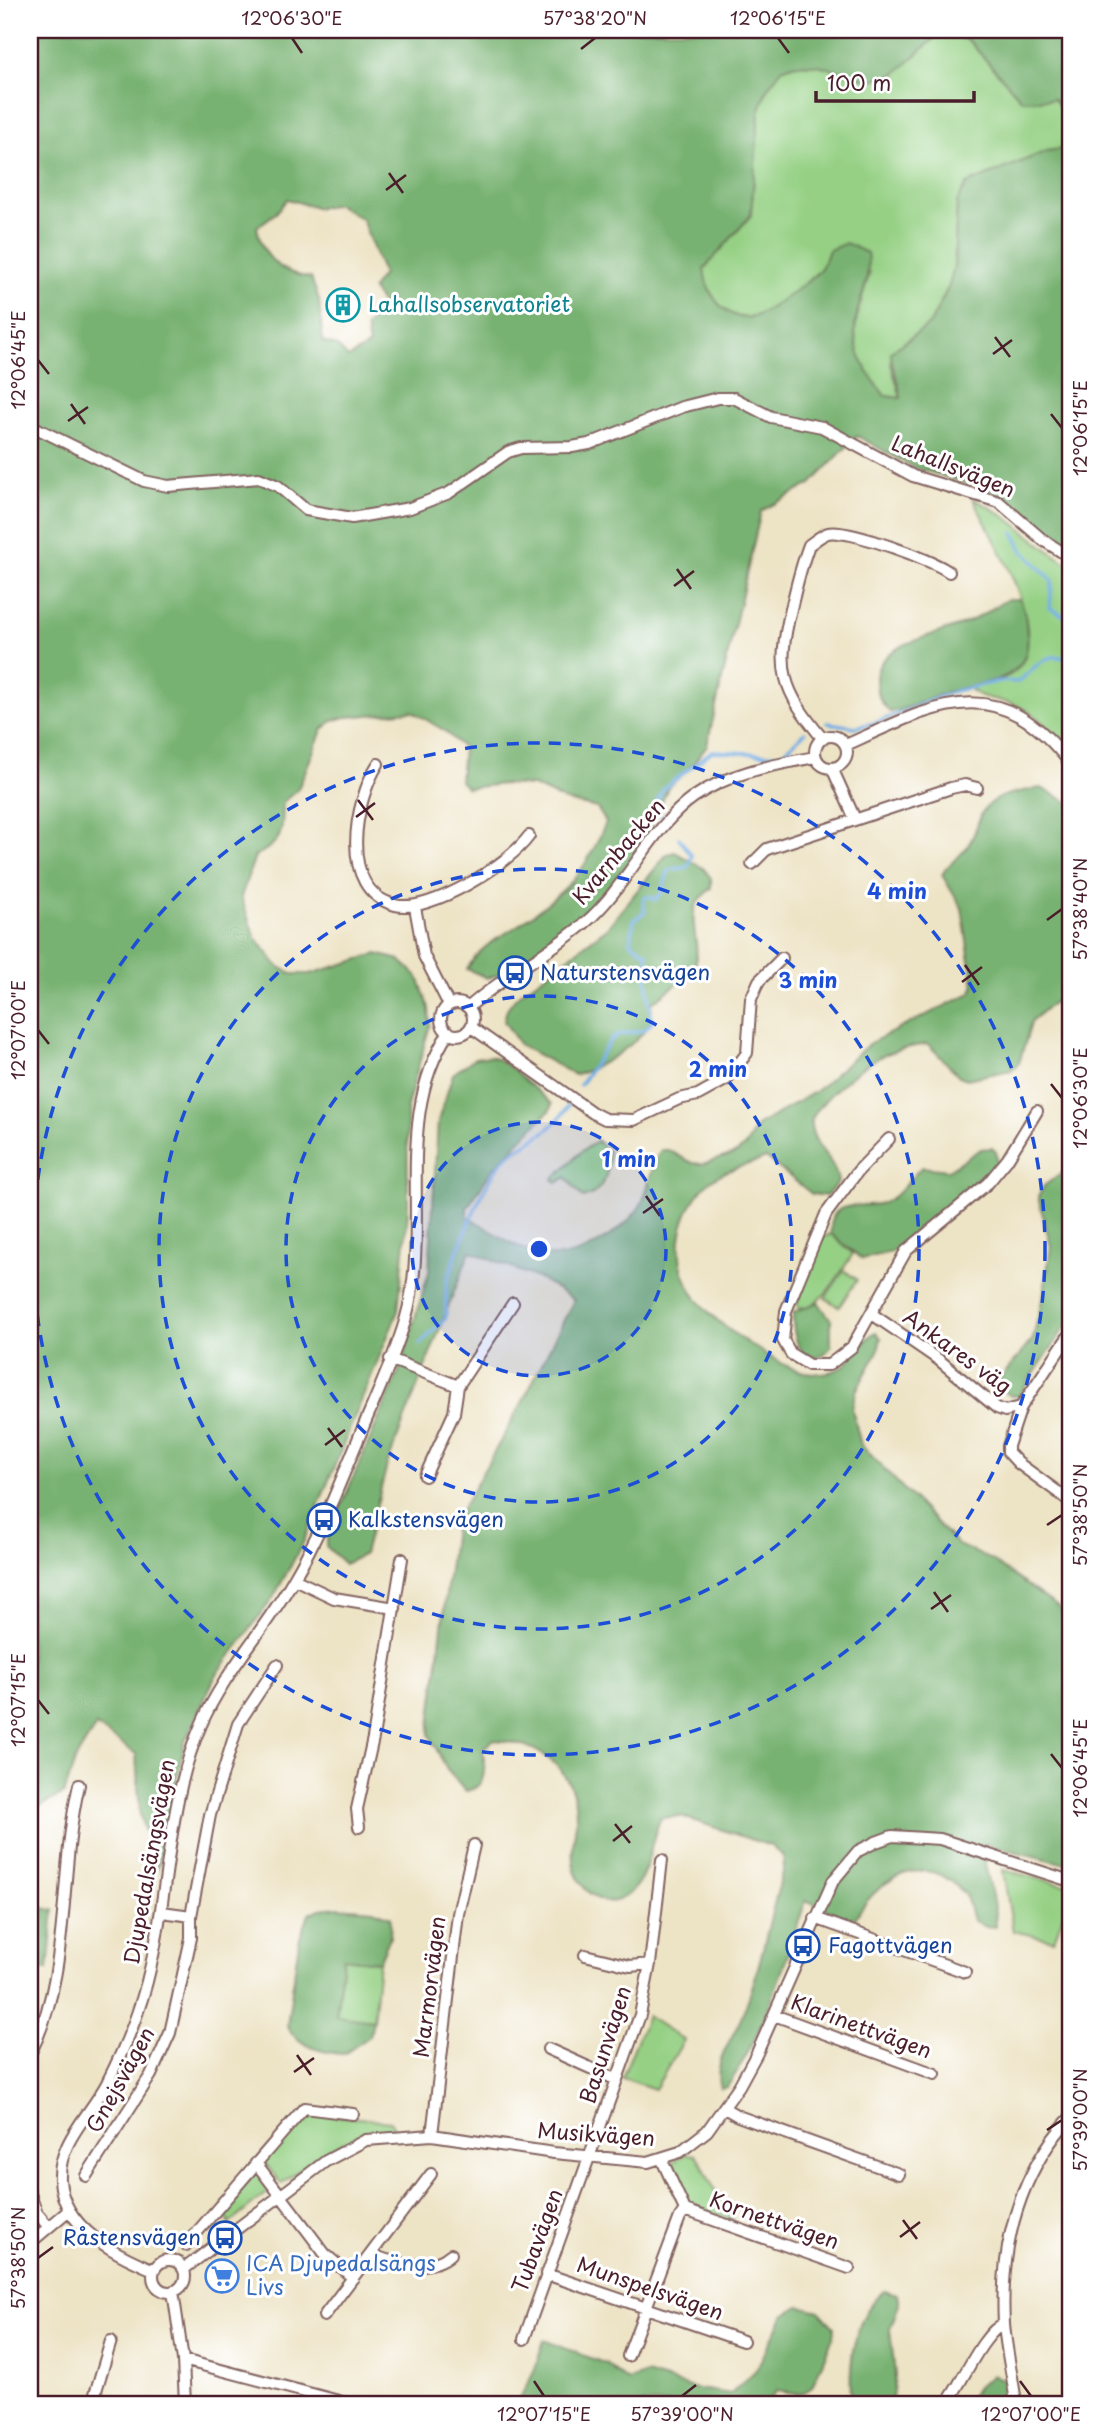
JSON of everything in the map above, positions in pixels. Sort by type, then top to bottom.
[{"type":"street","name":"Lahallsvägen","points":[[30,425],[144,481],[168,486],[259,478],[278,486],[306,510],[352,518],[410,508],[449,492],[508,452],[589,444],[682,407],[718,398],[734,398],[771,417],[822,427],[913,476],[999,502],[1043,540],[1070,557]]},
{"type":"street","points":[[823,738],[793,702],[781,660],[797,583],[809,545],[830,532],[846,534],[935,562],[949,572]]},
{"type":"street","points":[[846,745],[941,705],[973,701],[1017,713],[1038,727],[1070,762]]},
{"type":"street","points":[[835,737],[846,745],[845,761],[832,768],[822,766],[816,757],[817,745],[823,738],[835,737]]},
{"type":"street","name":"Kvarnbacken","points":[[469,1007],[588,920],[611,898],[679,811],[694,797],[737,775],[816,757]]},
{"type":"street","points":[[378,764],[365,783],[356,821],[360,865],[365,879],[384,900],[415,907],[463,885],[508,858],[529,836]]},
{"type":"street","points":[[832,768],[855,819]]},
{"type":"street","points":[[752,864],[767,849],[855,819],[951,788],[965,785],[977,788]]},
{"type":"street","points":[[415,907],[425,956],[449,1005]]},
{"type":"street","points":[[471,1027],[593,1113],[605,1119],[634,1120],[648,1116],[679,1099],[706,1091],[736,1070],[747,1053],[751,999],[759,981],[782,958]]},
{"type":"street","points":[[459,1003],[469,1007],[473,1016],[471,1027],[461,1034],[449,1032],[441,1020],[449,1005],[459,1003]]},
{"type":"street","name":"Djupedalsängsvägen","points":[[68,2211],[60,2180],[63,2153],[106,2085],[137,2015],[153,1960],[181,1782],[190,1753],[220,1688],[294,1579],[324,1520],[405,1320],[413,1282],[418,1113],[423,1087],[449,1032]]},
{"type":"street","name":"Ankares väg","points":[[889,1139],[858,1171],[826,1214],[786,1311],[783,1340],[791,1354],[800,1360],[819,1366],[829,1365],[852,1347],[906,1251],[988,1183],[1007,1160],[1037,1111]]},
{"type":"street","points":[[425,1476],[454,1413],[458,1386],[513,1303]]},
{"type":"street","name":"Ankares väg","points":[[872,1314],[939,1360],[997,1408],[1005,1411],[1021,1407]]},
{"type":"street","points":[[1070,1334],[1021,1407],[1011,1429],[1008,1452],[1018,1463],[1070,1501]]},
{"type":"street","points":[[390,1359],[458,1386]]},
{"type":"street","points":[[359,1827],[357,1809],[402,1559]]},
{"type":"street","points":[[294,1579],[334,1598],[395,1608]]},
{"type":"street","name":"Gnejsvägen","points":[[86,2176],[151,2075],[170,2033],[191,1938],[191,1916],[210,1815],[238,1724],[277,1665]]},
{"type":"street","points":[[30,2054],[46,2020],[55,1983],[66,1854],[79,1785]]},
{"type":"street","name":"Musikvägen","points":[[173,2291],[184,2281],[184,2269],[281,2193],[326,2161],[366,2140],[432,2135],[588,2157],[648,2162],[662,2160],[680,2152],[707,2131],[757,2053],[815,1919],[844,1864],[858,1851],[892,1836],[940,1839],[1070,1881]]},
{"type":"street","name":"Marmorvägen","points":[[432,2135],[457,1914],[474,1845]]},
{"type":"street","name":"Basunvägen","points":[[588,2157],[640,2015],[650,1964],[662,1860]]},
{"type":"street","points":[[162,1912],[191,1916]]},
{"type":"street","points":[[815,1919],[965,1972]]},
{"type":"street","points":[[585,1955],[630,1966],[650,1964]]},
{"type":"street","name":"Klarinettvägen","points":[[774,2015],[935,2074]]},
{"type":"street","points":[[548,2049],[617,2080]]},
{"type":"street","points":[[186,2245],[304,2108],[353,2114]]},
{"type":"street","points":[[724,2108],[738,2116],[899,2174]]},
{"type":"street","points":[[1016,2404],[1004,2324],[1009,2234],[1020,2199],[1038,2160],[1070,2118]]},
{"type":"street","name":"Tubavägen","points":[[524,2339],[588,2157]]},
{"type":"street","points":[[628,2356],[680,2217],[685,2210],[662,2160]]},
{"type":"street","points":[[256,2163],[325,2254],[353,2278]]},
{"type":"street","points":[[324,2316],[431,2174]]},
{"type":"street","points":[[30,2194],[37,2213],[48,2227]]},
{"type":"street","name":"Kornettvägen","points":[[685,2210],[849,2268]]},
{"type":"street","points":[[30,2243],[68,2211],[76,2222],[105,2244],[155,2270]]},
{"type":"street","points":[[372,2255],[411,2265],[435,2264],[451,2254]]},
{"type":"street","points":[[184,2269],[178,2262],[169,2260],[160,2263],[155,2270],[156,2285],[164,2291],[173,2291],[183,2360],[185,2404]]},
{"type":"street","name":"Munspelsvägen","points":[[546,2274],[743,2342]]},
{"type":"street","points":[[946,2404],[986,2341],[995,2329],[1004,2324]]},
{"type":"street","points":[[92,2404],[111,2341]]},
{"type":"street","points":[[183,2360],[350,2404]]},
{"type":"street","points":[[30,2402],[37,2404]]},
{"type":"green space","points":[[30,30],[1070,30],[1070,121],[1054,99],[1022,100],[968,40],[940,33],[894,75],[870,80],[818,65],[795,64],[782,69],[767,89],[759,112],[751,215],[704,269],[708,286],[722,308],[747,318],[773,306],[807,282],[820,270],[829,250],[846,243],[867,253],[866,280],[856,319],[856,343],[864,365],[885,396],[901,398],[891,352],[930,324],[949,286],[954,267],[957,202],[967,184],[1047,151],[1070,148],[1070,547],[992,491],[913,467],[857,436],[811,484],[761,511],[707,745],[687,771],[668,787],[651,828],[618,876],[584,913],[557,937],[505,973],[487,978],[467,969],[485,948],[562,891],[582,869],[606,822],[597,808],[566,801],[533,786],[504,784],[467,788],[460,781],[463,748],[445,731],[412,711],[346,717],[332,721],[322,730],[298,789],[283,802],[280,835],[271,846],[255,856],[241,897],[255,937],[278,966],[292,974],[310,974],[377,954],[400,960],[418,977],[429,1008],[430,1025],[407,1106],[408,1211],[398,1311],[303,1543],[273,1598],[215,1677],[185,1741],[157,1869],[140,1816],[136,1754],[96,1726],[76,1758],[64,1794],[30,1811]],"holes":[[[287,199],[318,208],[337,204],[362,219],[383,274],[372,289],[384,307],[366,327],[369,345],[348,358],[337,346],[323,342],[319,300],[311,278],[290,272],[274,262],[259,238],[257,227],[277,212]]]},
{"type":"green space","points":[[940,33],[968,40],[1022,100],[1054,99],[1070,121],[1070,148],[1047,151],[967,184],[957,202],[954,267],[949,286],[930,324],[891,352],[891,365],[901,398],[885,396],[863,363],[855,337],[859,309],[870,272],[829,250],[821,267],[807,281],[773,306],[747,318],[730,313],[716,301],[708,286],[704,269],[751,215],[759,112],[767,89],[781,69],[794,64],[818,65],[870,80],[894,75]]},
{"type":"green space","points":[[973,499],[1011,521],[1070,565],[1070,751],[1046,725],[1024,709],[984,697],[966,686],[1004,678],[1021,664],[1027,644],[1026,619],[1018,592]]},
{"type":"green space","points":[[1008,599],[1020,599],[1025,613],[1027,636],[1026,651],[1021,663],[1012,672],[1001,678],[947,692],[890,712],[881,701],[876,679],[879,666],[887,656],[912,642],[972,621]]},
{"type":"green space","points":[[1041,788],[1070,803],[1070,1008],[1054,1002],[1032,1020],[1019,1063],[1011,1070],[967,1079],[959,1076],[928,1044],[895,1051],[869,1063],[826,1099],[813,1118],[813,1134],[837,1175],[838,1183],[826,1196],[812,1194],[766,1158],[722,1174],[705,1186],[695,1198],[685,1218],[679,1246],[687,1283],[710,1314],[742,1339],[794,1369],[822,1373],[840,1368],[876,1332],[881,1338],[878,1351],[856,1391],[852,1409],[861,1445],[958,1545],[990,1559],[1059,1608],[1070,1620],[1070,1865],[982,1843],[996,1927],[985,1926],[973,1920],[964,1894],[949,1880],[933,1872],[917,1871],[886,1883],[872,1895],[852,1925],[839,1924],[834,1913],[806,1900],[782,1973],[753,2043],[727,2087],[720,2088],[718,2078],[721,2060],[742,2016],[754,1980],[784,1869],[783,1856],[771,1846],[680,1816],[661,1818],[646,1868],[638,1883],[629,1894],[618,1900],[608,1902],[598,1899],[589,1893],[576,1874],[573,1861],[575,1801],[570,1785],[552,1761],[526,1746],[493,1740],[483,1749],[482,1780],[473,1789],[466,1791],[447,1770],[429,1734],[455,1521],[521,1405],[574,1300],[542,1280],[470,1251],[387,1465],[364,1554],[345,1564],[326,1546],[328,1536],[398,1374],[429,1272],[438,1121],[453,1074],[475,1058],[491,1056],[505,1063],[552,1104],[550,1110],[492,1170],[467,1208],[467,1216],[531,1252],[563,1256],[581,1252],[617,1231],[636,1212],[661,1150],[668,1150],[692,1163],[703,1164],[737,1153],[746,1145],[757,1126],[816,1091],[870,1043],[971,993],[974,987],[962,908],[942,875],[970,843],[987,806],[1008,794]]},
{"type":"green space","points":[[675,852],[703,868],[711,878],[711,888],[697,903],[694,913],[697,957],[692,973],[652,1003],[651,1020],[629,1046],[584,1072],[575,1075],[520,1045],[504,1021],[507,1009],[516,997],[607,928],[667,854]]},
{"type":"green space","points":[[597,1141],[608,1151],[607,1173],[596,1191],[583,1198],[566,1177],[557,1183],[553,1179],[582,1151]]},
{"type":"green space","points":[[992,1148],[996,1152],[998,1165],[980,1185],[891,1252],[862,1259],[831,1234],[832,1221],[842,1208],[885,1202],[922,1167],[948,1170],[981,1149]]},
{"type":"green space","points":[[1070,1167],[1070,1320],[1019,1396],[1011,1396],[1001,1390],[999,1380],[1033,1339],[1051,1246],[1038,1197],[1044,1186]]},
{"type":"green space","points":[[831,1234],[853,1254],[823,1296],[808,1306],[799,1308],[797,1302],[821,1238]]},
{"type":"green space","points":[[844,1270],[857,1280],[839,1307],[825,1298]]},
{"type":"green space","points":[[818,1302],[831,1320],[831,1347],[814,1358],[807,1356],[797,1342],[793,1322],[794,1312]]},
{"type":"green space","points":[[1003,1870],[1070,1886],[1070,1896],[1054,1940],[1013,1931]]},
{"type":"green space","points":[[30,1906],[54,1910],[48,1970],[30,1969]]},
{"type":"green space","points":[[339,1907],[373,1910],[391,1917],[390,1937],[379,1962],[343,1958],[336,2016],[373,2021],[370,2036],[344,2054],[311,2047],[297,2039],[287,2026],[299,1941],[309,1914],[320,1909]]},
{"type":"green space","points":[[343,1958],[379,1962],[373,2021],[336,2017]]},
{"type":"green space","points":[[647,2016],[684,2040],[655,2089],[622,2078]]},
{"type":"green space","points":[[305,2113],[390,2121],[394,2128],[347,2140],[308,2163],[281,2184],[263,2160]]},
{"type":"green space","points":[[686,2154],[696,2155],[699,2159],[713,2186],[728,2204],[733,2220],[687,2204],[672,2168],[672,2162]]},
{"type":"green space","points":[[256,2168],[271,2189],[229,2224],[223,2205]]},
{"type":"green space","points":[[884,2291],[897,2295],[899,2304],[890,2329],[895,2375],[892,2399],[882,2404],[872,2404],[851,2396],[851,2368],[860,2325],[866,2312]]},
{"type":"green space","points":[[799,2306],[819,2311],[834,2327],[833,2337],[812,2387],[803,2393],[776,2391],[767,2404],[517,2404],[535,2369],[544,2340],[606,2364],[628,2381],[646,2374],[693,2388],[731,2394],[756,2370],[784,2315]]},
{"type":"green space","points":[[993,2375],[1004,2380],[1006,2404],[964,2404],[978,2386]]},
{"type":"waterway","points":[[1014,533],[1022,550],[1052,580],[1050,608],[1070,619]]},
{"type":"waterway","points":[[828,723],[856,727],[875,723],[954,691],[1001,681],[1018,682],[1045,660],[1051,657],[1066,658]]},
{"type":"waterway","points":[[661,815],[656,804],[663,789],[712,751],[781,755],[805,732]]},
{"type":"waterway","points":[[580,1085],[610,1041],[618,1035],[645,1030],[652,1022],[645,965],[648,954],[630,942],[634,920],[645,912],[643,899],[650,896],[655,900],[661,894],[669,870],[688,867],[692,856],[679,838]]},
{"type":"waterway","points":[[420,1344],[446,1318],[446,1289],[450,1272],[472,1215],[491,1177],[510,1154],[551,1126],[570,1102]]},
{"type":"place","name":"Lahallsobservatoriet","points":[[343,305]]},
{"type":"place","name":"Naturstensvägen","points":[[515,973]]},
{"type":"place","name":"Kalkstensvägen","points":[[324,1520]]},
{"type":"place","name":"Fagottvägen","points":[[803,1946]]},
{"type":"place","name":"Råstensvägen","points":[[225,2238]]},
{"type":"place","name":"ICA Djupedalsängs Livs","points":[[222,2276]]}]
